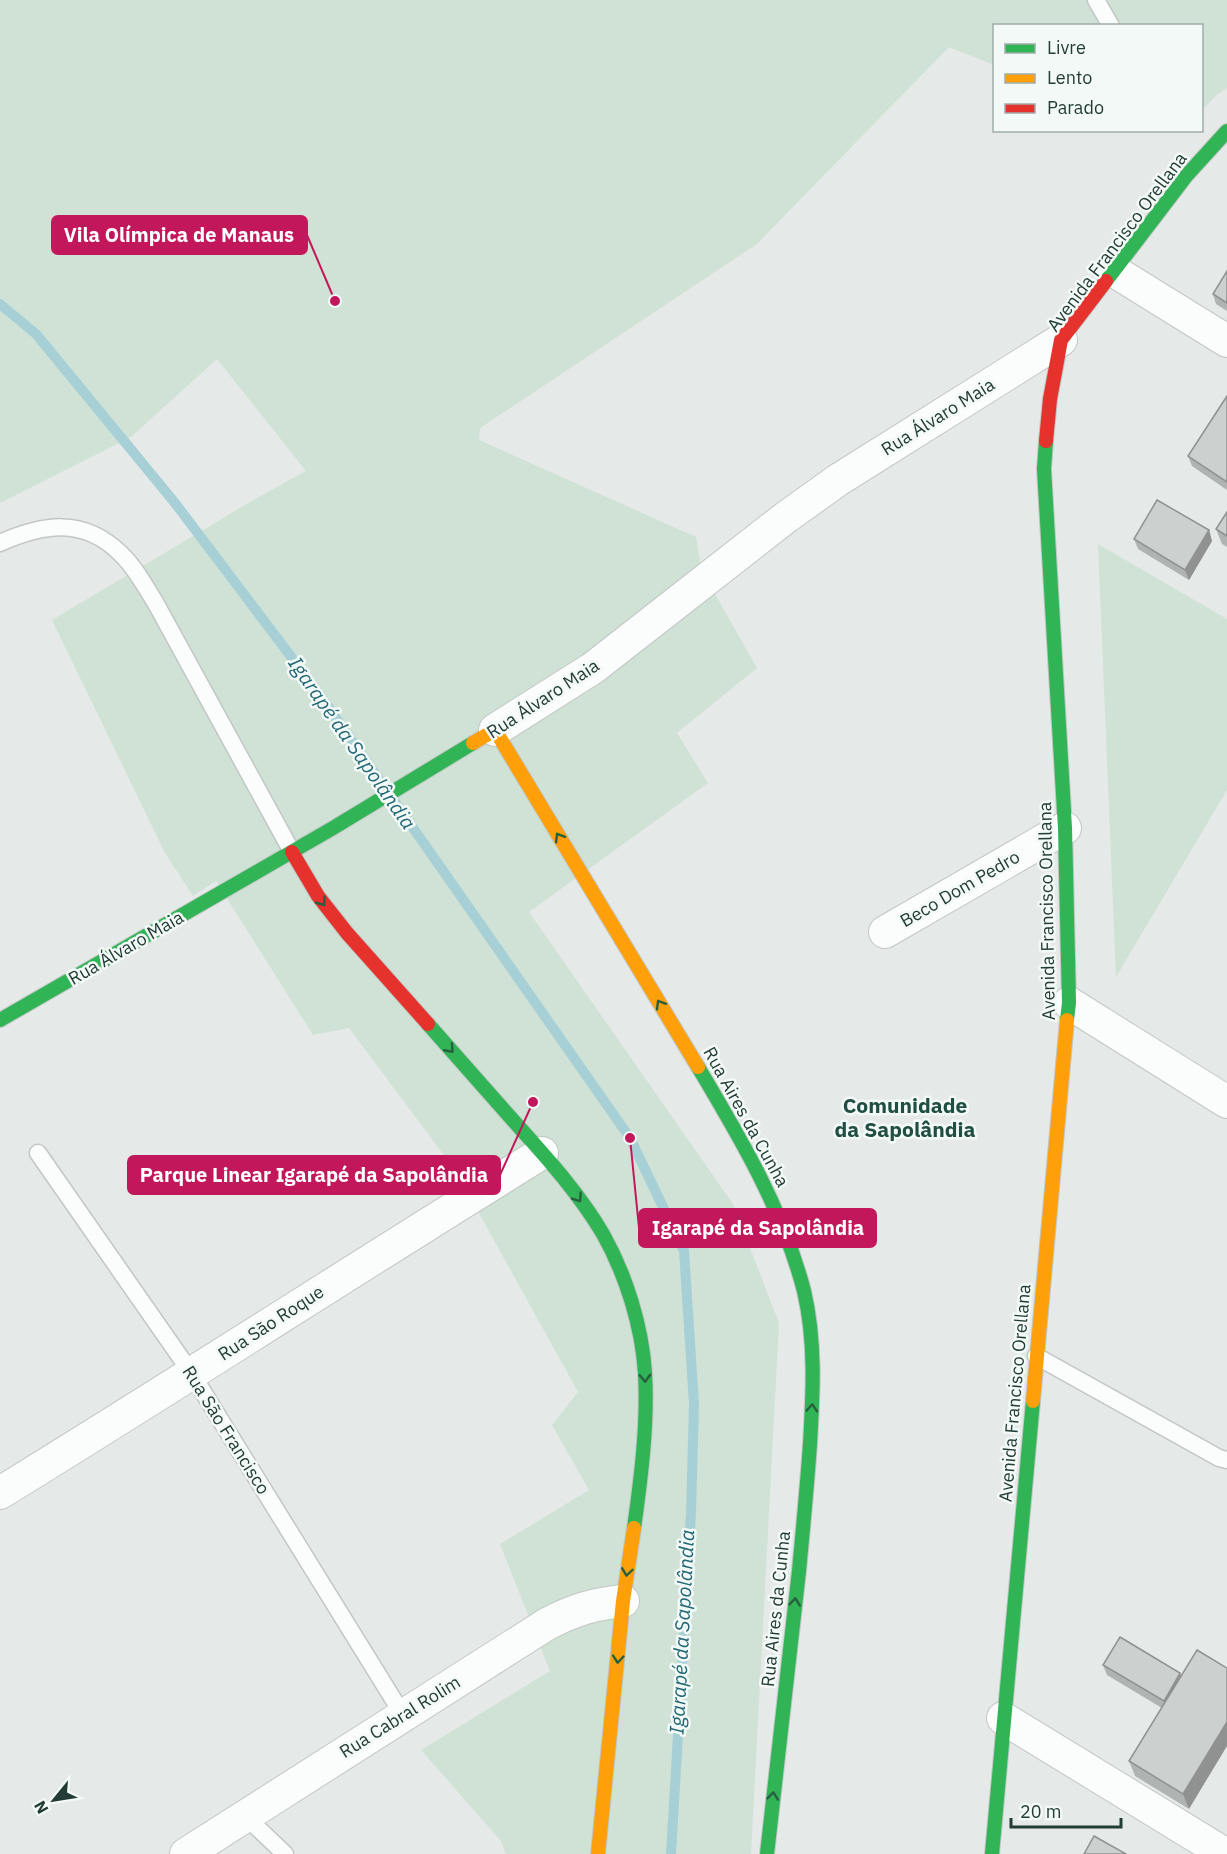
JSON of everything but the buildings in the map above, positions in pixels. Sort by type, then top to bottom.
[{"type":"street","name":"Avenida Francisco Orellana","points":[[992,1854],[1069,1003],[1065,828],[1044,469],[1050,399],[1061,340],[1187,175],[1227,131]]},
{"type":"street","points":[[1114,271],[1227,341]]},
{"type":"street","name":"Rua Álvaro Maia","points":[[0,1020],[333,828],[593,668],[784,518],[838,480],[1061,340]]},
{"type":"street","name":"Rua Aires da Cunha","points":[[495,730],[743,1143],[768,1191],[789,1242],[804,1293],[811,1335],[814,1384],[807,1491],[767,1854]]},
{"type":"street","name":"Beco Dom Pedro","points":[[885,933],[1065,828]]},
{"type":"street","points":[[292,852],[318,896],[347,933],[542,1152],[573,1191],[603,1235],[625,1283],[638,1324],[645,1372],[645,1414],[636,1512],[623,1601],[598,1854]]},
{"type":"street","points":[[1069,1003],[1227,1102]]},
{"type":"street","name":"Rua São Roque","points":[[0,1493],[542,1152]]},
{"type":"street","name":"Rua Cabral Rolim","points":[[186,1854],[571,1611],[596,1604],[623,1601]]},
{"type":"street","points":[[1003,1718],[1225,1854]]},
{"type":"lane","points":[[1096,0],[1110,24]]},
{"type":"lane","points":[[0,543],[21,533],[49,526],[76,528],[99,538],[120,553],[155,602],[292,852]]},
{"type":"lane","name":"Rua São Francisco","points":[[39,1153],[192,1374],[403,1715]]},
{"type":"lane","points":[[1036,1356],[1209,1453],[1227,1460]]},
{"type":"lane","points":[[245,1816],[285,1854]]},
{"type":"green space","points":[[0,0],[1227,0],[1227,88],[1203,109],[1203,24],[993,24],[993,65],[949,47],[757,244],[480,428],[479,440],[696,537],[702,571],[757,668],[677,733],[708,783],[529,912],[733,1204],[779,1323],[751,1854],[506,1854],[501,1841],[421,1750],[550,1671],[500,1544],[589,1490],[552,1425],[578,1392],[455,1170],[349,1028],[313,1035],[216,881],[193,896],[165,853],[52,620],[306,471],[217,359],[131,437],[0,503]]},
{"type":"green space","points":[[1098,544],[1227,619],[1227,790],[1116,977]]},
{"type":"waterway","name":"Igarapé da Sapolândia","points":[[0,304],[36,334],[175,503],[320,695],[630,1138],[684,1251],[694,1404],[691,1513],[671,1854]]},
{"type":"traffic: fast","points":[[1106,281],[1187,175],[1227,131]]},
{"type":"traffic: fast","points":[[1046,441],[1044,469],[1065,828],[1069,1003],[1067,1020]]},
{"type":"traffic: fast","points":[[0,1020],[333,828],[473,743]]},
{"type":"traffic: fast","points":[[428,1024],[542,1152],[574,1192],[603,1234],[619,1266],[632,1301],[645,1373],[645,1431],[634,1528]]},
{"type":"traffic: fast","points":[[698,1067],[745,1148],[785,1232],[804,1291],[812,1348],[813,1387],[808,1476],[767,1854]]},
{"type":"traffic: fast","points":[[992,1854],[1033,1401]]},
{"type":"traffic: slow","points":[[473,743],[495,730],[698,1067]]},
{"type":"traffic: slow","points":[[1033,1401],[1067,1020]]},
{"type":"traffic: slow","points":[[598,1854],[623,1601],[634,1528]]},
{"type":"traffic: jam","points":[[1046,441],[1050,399],[1061,340],[1106,281]]},
{"type":"traffic: jam","points":[[292,852],[318,896],[347,933],[428,1024]]},
{"type":"place","name":"Vila Olímpica de Manaus","points":[[335,301]]},
{"type":"place","name":"Parque Linear Igarapé da Sapolândia","points":[[533,1102]]},
{"type":"place","name":"Igarapé da Sapolândia","points":[[630,1138]]},
{"type":"district","name":"Comunidade da Sapolândia","points":[[905,1118]]}]
